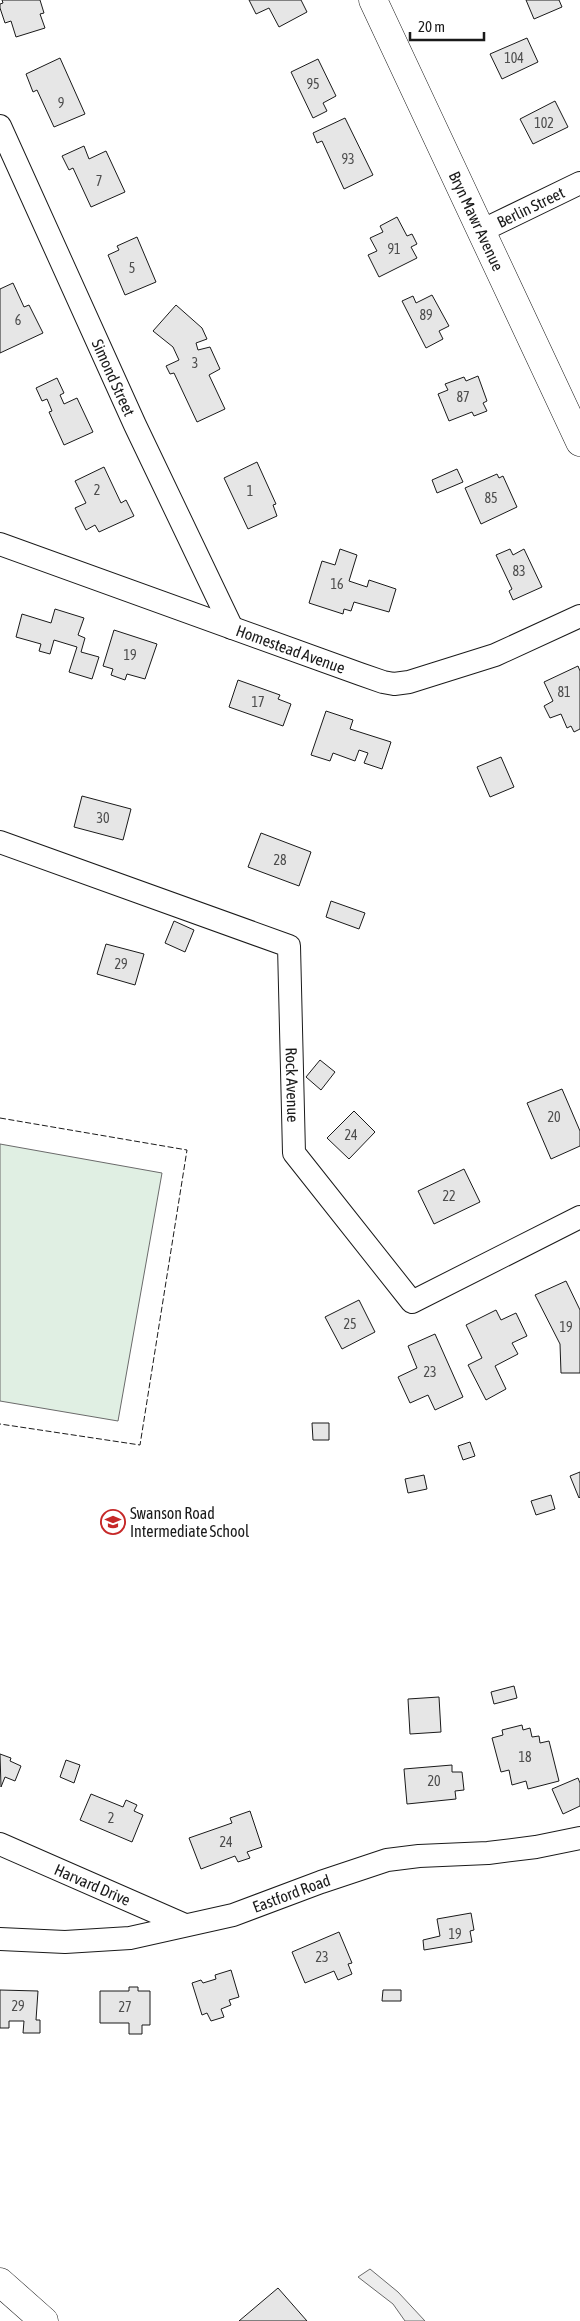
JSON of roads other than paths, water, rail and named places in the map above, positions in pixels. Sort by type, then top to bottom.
[{"type":"street","name":"Bryn Mawr Avenue","points":[[373,0],[580,442]]},
{"type":"street","name":"Simond Street","points":[[0,126],[135,425],[232,628]]},
{"type":"street","name":"Berlin Street","points":[[481,231],[580,184]]},
{"type":"street","name":"Homestead Avenue","points":[[0,544],[371,678],[394,684],[408,682],[495,655],[580,616]]},
{"type":"street","name":"Rock Avenue","points":[[0,842],[289,946],[294,1153],[412,1302],[580,1217]]},
{"type":"street","name":"Eastford Road","points":[[0,1939],[57,1942],[109,1941],[233,1915],[387,1860],[419,1856],[488,1853],[536,1847],[580,1838]]},
{"type":"street","name":"Harvard Drive","points":[[0,1844],[185,1925]]},
{"type":"street","points":[[8,2288],[40,2321]]},
{"type":"street","points":[[8,2288],[44,2321]]},
{"type":"place","name":"Swanson Road Intermediate School","points":[[113,1522]]}]
